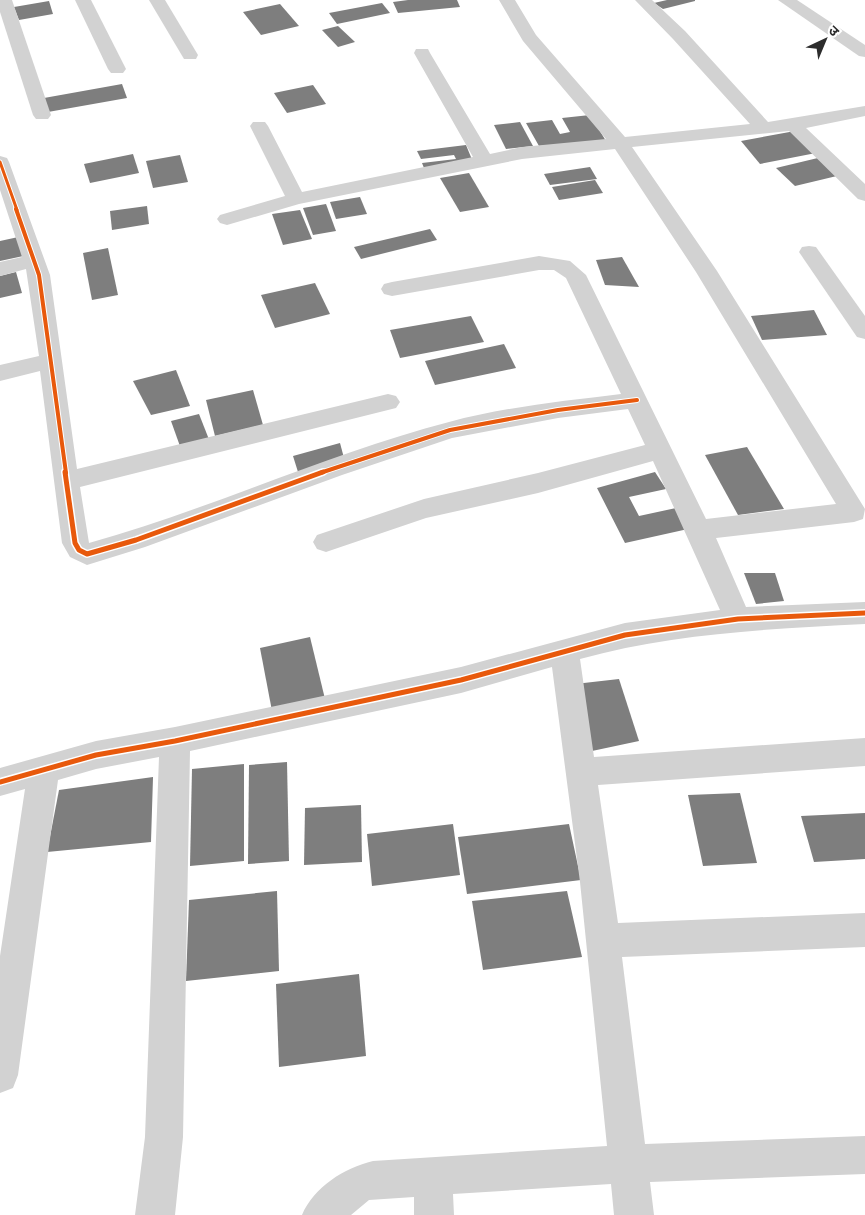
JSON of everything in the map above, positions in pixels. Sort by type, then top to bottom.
[{"type":"street","points":[[4,0],[42,115]]},
{"type":"street","points":[[83,0],[117,69]]},
{"type":"street","points":[[157,0],[190,55]]},
{"type":"street","points":[[507,0],[529,37],[620,144],[706,271],[860,512],[700,530],[703,539]]},
{"type":"street","points":[[643,0],[764,128]]},
{"type":"street","points":[[786,0],[865,52]]},
{"type":"street","points":[[422,53],[484,160]]},
{"type":"street","points":[[227,219],[296,199],[522,153],[793,125],[865,111]]},
{"type":"street","points":[[793,125],[865,195]]},
{"type":"street","points":[[259,126],[296,199]]},
{"type":"street","points":[[0,162],[35,260],[51,361],[75,542],[80,550],[90,554],[450,430],[558,410],[637,400]]},
{"type":"street","points":[[809,252],[865,332]]},
{"type":"street","points":[[0,269],[35,260]]},
{"type":"street","points":[[392,289],[539,263],[557,262],[566,266],[575,274],[703,539],[738,618]]},
{"type":"street","points":[[0,373],[51,361]]},
{"type":"street","points":[[67,481],[388,402]]},
{"type":"street","points":[[326,542],[424,509],[538,483],[660,450]]},
{"type":"street","points":[[0,782],[44,768],[96,755],[175,741],[406,693],[564,654],[625,635],[738,618],[865,613]]},
{"type":"street","points":[[564,654],[581,772],[634,1215]]},
{"type":"street","points":[[155,1215],[164,1137],[175,741]]},
{"type":"street","points":[[581,772],[865,752]]},
{"type":"street","points":[[0,1075],[44,768]]},
{"type":"street","points":[[602,941],[865,930]]},
{"type":"street","points":[[322,1215],[361,1182],[628,1164],[865,1155]]},
{"type":"street","points":[[433,1176],[434,1215]]},
{"type":"building","points":[[408,0],[457,0],[460,7],[398,13],[393,2]]},
{"type":"building","points":[[667,0],[695,1],[663,9],[654,3]]},
{"type":"building","points":[[49,1],[53,14],[19,20],[14,7]]},
{"type":"building","points":[[382,3],[390,13],[337,24],[329,13]]},
{"type":"building","points":[[280,4],[299,26],[261,35],[243,12]]},
{"type":"building","points":[[338,26],[355,42],[338,47],[322,30]]},
{"type":"building","points":[[122,84],[127,98],[48,112],[44,98]]},
{"type":"building","points":[[313,85],[326,104],[287,113],[274,93]]},
{"type":"building","points":[[590,115],[606,141],[539,146],[526,123],[552,120],[560,134],[570,132],[562,118]]},
{"type":"building","points":[[520,122],[533,146],[506,149],[494,125]]},
{"type":"building","points":[[795,131],[816,153],[760,164],[741,141]]},
{"type":"building","points":[[466,145],[473,162],[424,168],[422,163],[456,159],[454,155],[421,159],[417,151]]},
{"type":"building","points":[[133,154],[139,173],[90,183],[84,164]]},
{"type":"building","points":[[180,155],[188,182],[153,188],[146,161]]},
{"type":"building","points":[[822,157],[841,175],[795,186],[776,168]]},
{"type":"building","points":[[590,167],[597,179],[550,185],[544,174]]},
{"type":"building","points":[[469,173],[489,207],[460,212],[440,178]]},
{"type":"building","points":[[595,180],[603,193],[559,200],[552,187]]},
{"type":"building","points":[[360,197],[367,214],[336,219],[330,202]]},
{"type":"building","points":[[326,204],[336,231],[313,235],[303,208]]},
{"type":"building","points":[[147,206],[149,224],[112,230],[110,211]]},
{"type":"building","points":[[300,210],[312,239],[283,245],[272,214]]},
{"type":"building","points":[[430,229],[437,240],[361,259],[354,247]]},
{"type":"building","points":[[23,236],[28,255],[0,261],[0,241]]},
{"type":"building","points":[[108,248],[118,295],[92,300],[83,253]]},
{"type":"building","points":[[622,257],[639,287],[605,285],[596,260]]},
{"type":"building","points":[[16,272],[22,293],[0,298],[0,276]]},
{"type":"building","points":[[315,283],[330,314],[275,328],[261,295]]},
{"type":"building","points":[[814,310],[827,335],[762,340],[751,316]]},
{"type":"building","points":[[471,316],[484,342],[400,358],[390,330]]},
{"type":"building","points":[[504,344],[516,368],[435,385],[425,361]]},
{"type":"building","points":[[176,370],[190,406],[151,415],[133,381]]},
{"type":"building","points":[[253,390],[263,425],[215,436],[206,400]]},
{"type":"building","points":[[199,414],[210,442],[181,449],[171,421]]},
{"type":"building","points":[[340,443],[344,458],[298,472],[293,456]]},
{"type":"building","points":[[747,447],[784,509],[738,515],[705,455]]},
{"type":"building","points":[[655,472],[666,489],[629,497],[639,516],[676,508],[688,529],[625,543],[597,488]]},
{"type":"building","points":[[744,573],[775,573],[784,601],[756,604]]},
{"type":"building","points":[[310,637],[325,699],[272,711],[260,648]]},
{"type":"building","points":[[619,679],[639,741],[592,751],[575,684]]},
{"type":"building","points":[[287,762],[289,861],[248,864],[249,765]]},
{"type":"building","points":[[244,764],[244,861],[190,866],[192,769]]},
{"type":"building","points":[[153,777],[151,842],[47,852],[59,790]]},
{"type":"building","points":[[740,793],[757,863],[703,866],[688,795]]},
{"type":"building","points":[[361,805],[362,862],[304,865],[305,808]]},
{"type":"building","points":[[865,813],[865,859],[814,862],[801,816]]},
{"type":"building","points":[[453,824],[460,875],[372,886],[367,834]]},
{"type":"building","points":[[569,824],[581,880],[467,894],[458,837]]},
{"type":"building","points":[[277,891],[279,971],[186,981],[189,900]]},
{"type":"building","points":[[567,891],[582,957],[483,970],[472,901]]},
{"type":"building","points":[[359,974],[366,1056],[279,1067],[276,984]]},
{"type":"cycle path","points":[[0,162],[39,275],[75,543],[79,550],[87,554],[136,540],[333,468],[450,430],[558,410],[637,400]]},
{"type":"cycle path","points":[[0,782],[96,755],[175,741],[461,680],[625,635],[738,619],[865,613]]}]
